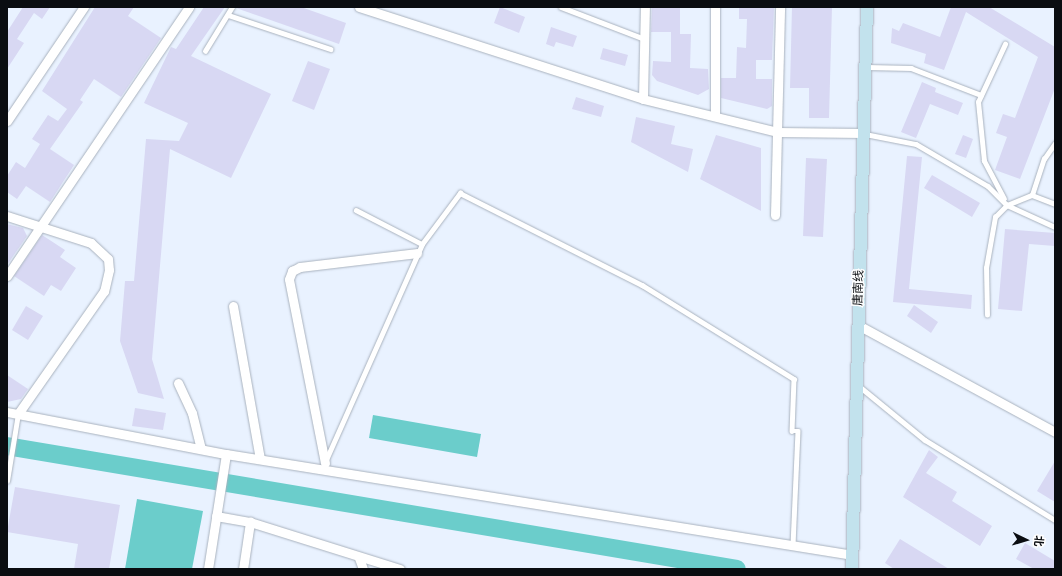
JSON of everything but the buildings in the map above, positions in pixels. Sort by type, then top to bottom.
[{"type":"street","points":[[7,121],[84,7]]},
{"type":"street","points":[[7,276],[189,7]]},
{"type":"street","points":[[359,7],[643,99],[777,132],[863,133]]},
{"type":"street","points":[[643,99],[645,7]]},
{"type":"street","points":[[715,7],[715,116]]},
{"type":"street","points":[[775,215],[780,7]]},
{"type":"street","name":"唐南线","points":[[852,562],[867,7]]},
{"type":"street","points":[[7,216],[91,243],[108,258],[109,270],[104,291],[18,414]]},
{"type":"street","points":[[324,466],[290,279],[292,271],[300,267],[417,253]]},
{"type":"street","points":[[233,306],[260,459]]},
{"type":"street","points":[[858,324],[1055,432]]},
{"type":"street","points":[[178,383],[192,413],[201,449]]},
{"type":"street","points":[[7,412],[226,454],[324,466],[793,545],[852,562]]},
{"type":"street","points":[[208,569],[226,454]]},
{"type":"street","points":[[216,516],[250,522],[359,558],[400,569]]},
{"type":"street","points":[[243,569],[250,522]]},
{"type":"street","points":[[359,558],[363,569]]},
{"type":"lane","points":[[205,51],[232,7]]},
{"type":"lane","points":[[561,7],[645,39]]},
{"type":"lane","points":[[228,15],[330,49]]},
{"type":"lane","points":[[1005,44],[978,102],[984,161],[1007,205]]},
{"type":"lane","points":[[865,67],[911,68],[981,95]]},
{"type":"lane","points":[[863,133],[916,144],[988,186],[1007,205],[1055,227]]},
{"type":"lane","points":[[1032,195],[1044,159],[1055,143]]},
{"type":"lane","points":[[324,466],[417,253],[460,193],[642,285],[794,379],[792,431],[798,431],[793,545]]},
{"type":"lane","points":[[987,315],[986,268],[995,217],[1007,205],[1032,195],[1055,204]]},
{"type":"lane","points":[[356,210],[422,244]]},
{"type":"lane","points":[[856,383],[925,440],[1055,520]]},
{"type":"lane","points":[[7,478],[18,414]]},
{"type":"shaded area","points":[[373,415],[481,434],[477,457],[369,438]]},
{"type":"shaded area","points":[[137,499],[203,511],[192,569],[125,569]]},
{"type":"waterway","points":[[7,446],[737,569]]}]
